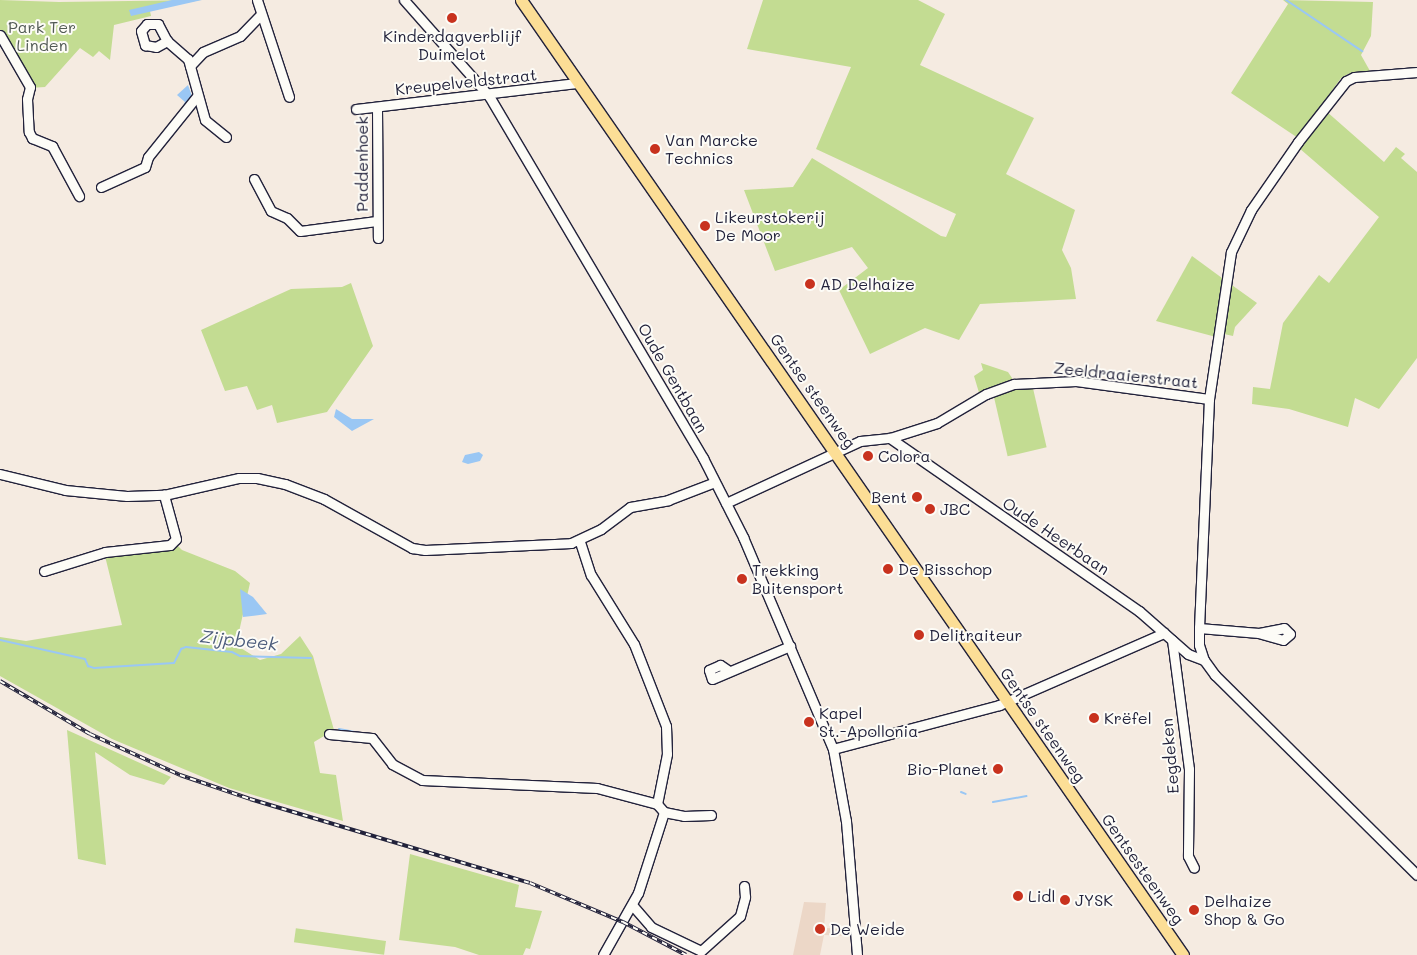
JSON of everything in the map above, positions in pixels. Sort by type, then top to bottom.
[{"type":"main road","name":"Gentse steenweg","points":[[521,0],[836,451],[1006,702],[1077,802]]},
{"type":"main road","name":"Gentsesteenweg","points":[[1077,802],[1183,955]]},
{"type":"main road","points":[[1176,945],[1190,955]]},
{"type":"street","points":[[256,0],[289,97]]},
{"type":"street","name":"Oude Gentbaan","points":[[404,0],[489,96],[726,503],[790,646],[833,750],[844,810],[858,955]]},
{"type":"street","points":[[190,66],[204,52],[240,36],[261,14]]},
{"type":"street","points":[[0,35],[30,88],[27,99],[29,132],[32,138],[52,146],[79,196]]},
{"type":"street","points":[[167,41],[188,59],[205,120],[226,138]]},
{"type":"street","name":"Zeeldraaierstraat","points":[[726,503],[792,475],[836,451],[860,441],[890,438],[937,423],[986,394],[1014,384],[1081,382],[1209,399],[1231,252],[1251,210],[1298,142],[1346,81],[1354,77],[1417,72]]},
{"type":"street","name":"Kreupelveldstraat","points":[[356,109],[489,96],[578,83]]},
{"type":"street","points":[[101,187],[145,167],[148,157],[197,96]]},
{"type":"street","name":"Paddenhoek","points":[[377,107],[376,221],[378,238]]},
{"type":"street","name":"Paddenhoek","points":[[254,179],[271,211],[287,218],[300,231],[376,221]]},
{"type":"street","points":[[1204,660],[1199,645],[1199,628],[1209,399]]},
{"type":"street","name":"Oude Heerbaan","points":[[890,438],[1125,601],[1188,654],[1204,660],[1417,875]]},
{"type":"street","points":[[0,474],[83,493],[164,495],[239,478],[257,478],[285,484],[324,499],[418,550],[580,542],[607,525],[623,510],[668,500],[715,482]]},
{"type":"street","points":[[44,571],[105,552],[170,545],[176,539],[164,495]]},
{"type":"street","points":[[580,542],[590,575],[634,644],[666,726],[667,754],[657,804]]},
{"type":"street","points":[[1199,628],[1259,633]]},
{"type":"street","points":[[833,750],[1006,702],[1164,633]]},
{"type":"street","name":"Eegdeken","points":[[1172,640],[1189,770],[1188,856],[1194,868]]},
{"type":"street","points":[[730,671],[790,646]]},
{"type":"street","points":[[333,733],[372,738],[392,764],[422,780],[610,790],[657,804],[664,812],[684,816],[711,815]]},
{"type":"street","points":[[603,955],[633,906],[664,812]]},
{"type":"street","points":[[633,906],[651,927],[701,951],[740,916],[745,897],[744,886]]},
{"type":"shaded area","name":"De Weide","points":[[804,902],[826,903],[824,928],[851,929],[850,936],[824,935],[820,955],[793,955]]},
{"type":"green space","name":"Park Ter Linden","points":[[0,0],[59,2],[200,0],[156,9],[150,11],[151,16],[114,25],[110,60],[99,51],[93,57],[80,48],[45,87],[29,88],[0,36]]},
{"type":"green space","points":[[763,0],[918,0],[945,14],[920,65],[1034,118],[1006,174],[1075,210],[1062,250],[1071,268],[1076,299],[980,304],[959,340],[925,328],[870,354],[839,290],[868,268],[852,247],[775,271],[744,190],[793,187],[812,158],[941,236],[946,237],[956,214],[816,149],[851,67],[747,49]]},
{"type":"green space","points":[[1283,0],[1373,2],[1371,36],[1361,55],[1370,71],[1348,74],[1341,78],[1298,138],[1231,93],[1288,4]]},
{"type":"green space","points":[[1326,111],[1384,162],[1396,147],[1405,154],[1401,158],[1417,172],[1417,358],[1379,409],[1355,398],[1348,427],[1289,409],[1252,404],[1253,387],[1270,389],[1283,323],[1319,275],[1329,283],[1379,217],[1299,148]]},
{"type":"green space","points":[[1192,256],[1222,278],[1216,337],[1156,321]]},
{"type":"green space","points":[[351,283],[373,346],[327,412],[277,423],[272,405],[257,410],[247,386],[225,391],[201,330],[291,289],[342,287]]},
{"type":"green space","points":[[1229,283],[1257,303],[1235,327],[1233,336],[1224,334]]},
{"type":"green space","points":[[981,363],[1008,372],[1014,381],[980,396],[974,376],[983,370]]},
{"type":"green space","points":[[1032,384],[1047,447],[1008,456],[993,393]]},
{"type":"green space","points":[[175,543],[182,550],[235,571],[250,583],[236,645],[260,660],[281,654],[300,636],[313,656],[334,730],[314,742],[320,773],[336,775],[343,821],[229,788],[112,739],[0,676],[0,637],[26,641],[122,625],[104,552]]},
{"type":"green space","points":[[67,730],[171,777],[164,785],[130,775],[95,752],[106,865],[78,859]]},
{"type":"green space","points":[[410,854],[519,885],[515,907],[542,911],[530,949],[526,948],[523,955],[479,955],[455,947],[399,940]]},
{"type":"green space","points":[[296,928],[386,941],[384,955],[294,942]]},
{"type":"water","points":[[172,0],[202,0],[131,16],[129,10]]},
{"type":"water","points":[[188,85],[192,96],[182,108],[185,102],[177,95]]},
{"type":"water","points":[[336,409],[352,419],[374,419],[352,431],[334,417]]},
{"type":"water","points":[[479,452],[483,455],[480,461],[468,464],[462,462],[465,455]]},
{"type":"water","points":[[240,589],[253,597],[267,614],[243,617]]},
{"type":"waterway","points":[[1286,0],[1362,51]]},
{"type":"waterway","name":"Zijpbeek","points":[[0,640],[85,659],[88,666],[94,668],[174,663],[181,649],[186,647],[232,652],[240,656],[311,658]]},
{"type":"waterway","name":"Zijpbeek","points":[[339,729],[359,733]]},
{"type":"waterway","name":"Zijpbeek","points":[[469,778],[476,778]]},
{"type":"waterway","name":"Zijpbeek","points":[[961,792],[966,794]]},
{"type":"waterway","name":"Zijpbeek","points":[[993,802],[1026,796]]},
{"type":"railway","points":[[0,681],[90,734],[180,775],[250,799],[530,883],[623,922],[686,955]]},
{"type":"place","name":"Kinderdagverblijf Duimelot","points":[[452,18]]},
{"type":"place","name":"Van Marcke Technics","points":[[655,149]]},
{"type":"place","name":"Likeurstokerij De Moor","points":[[705,226]]},
{"type":"place","name":"AD Delhaize","points":[[810,284]]},
{"type":"place","name":"Colora","points":[[868,456]]},
{"type":"place","name":"Bent","points":[[917,497]]},
{"type":"place","name":"JBC","points":[[930,509]]},
{"type":"place","name":"De Bisschop","points":[[888,569]]},
{"type":"place","name":"Trekking Buitensport","points":[[742,579]]},
{"type":"place","name":"Delitraiteur","points":[[919,635]]},
{"type":"place","name":"Krëfel","points":[[1094,718]]},
{"type":"place","name":"Kapel St.-Apollonia","points":[[809,722]]},
{"type":"place","name":"Bio-Planet","points":[[998,769]]},
{"type":"place","name":"Lidl","points":[[1018,896]]},
{"type":"place","name":"JYSK","points":[[1065,900]]},
{"type":"place","name":"Delhaize Shop & Go","points":[[1194,910]]},
{"type":"place","name":"De Weide","points":[[820,929]]}]
